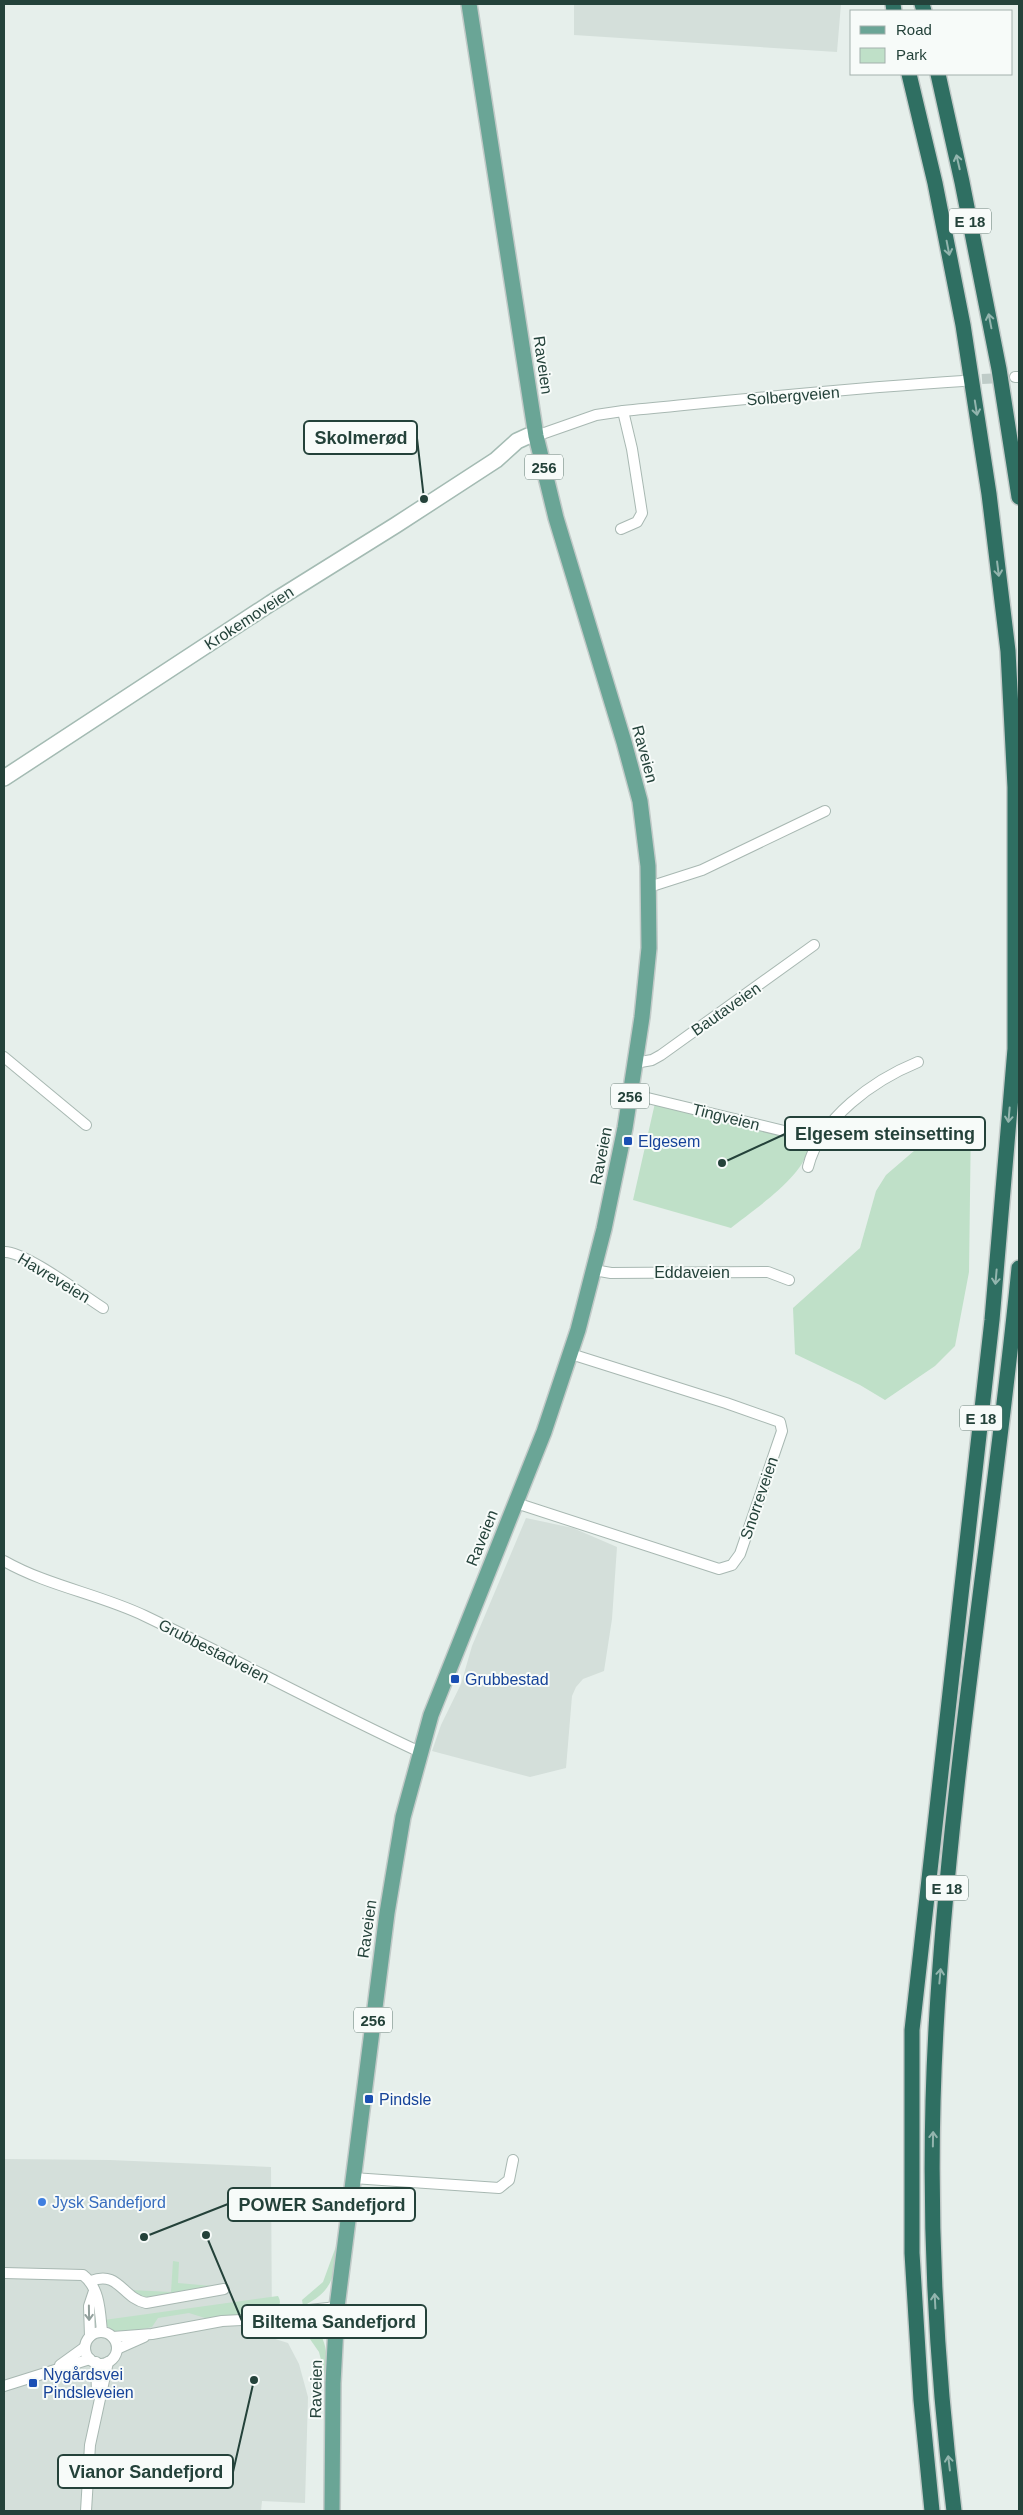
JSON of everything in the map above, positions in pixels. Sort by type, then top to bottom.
[{"type":"highway","name":"E 18","points":[[909,75],[935,183],[963,325],[989,494],[1008,650],[1015,787],[1015,1049],[992,1320],[912,2030],[912,2252],[921,2400],[932,2511]]},
{"type":"highway","name":"E 18","points":[[938,75],[962,182],[999,369],[1019,497]]},
{"type":"highway","name":"E 18","points":[[954,2511],[942,2410],[932,2247],[936,2029],[951,1840],[1019,1268]]},
{"type":"main road","name":"Raveien","points":[[332,2511],[333,2383],[337,2306],[391,1884],[403,1818],[420,1752],[441,1688],[544,1432],[571,1354],[612,1195],[635,1063],[649,948],[649,887],[644,825],[634,774],[556,518],[536,436],[470,4]]},
{"type":"main road","name":"Krokemoveien","points":[[4,778],[496,460],[531,445],[536,436]]},
{"type":"street","name":"Solbergveien","points":[[536,436],[596,416],[623,411],[785,394],[835,392],[963,381]]},
{"type":"street","points":[[621,529],[637,522],[642,513],[632,449],[623,411]]},
{"type":"street","points":[[649,887],[702,870],[825,811]]},
{"type":"street","name":"Bautaveien","points":[[635,1063],[652,1060],[661,1055],[814,945]]},
{"type":"street","points":[[4,1057],[86,1125]]},
{"type":"street","points":[[808,1166],[821,1140],[833,1122],[857,1097],[881,1080],[918,1062]]},
{"type":"street","name":"Tingveien","points":[[630,1094],[821,1140]]},
{"type":"street","name":"Havreveien","points":[[4,1252],[13,1252],[27,1259],[103,1308]]},
{"type":"street","name":"Eddaveien","points":[[594,1270],[612,1273],[768,1272],[789,1280]]},
{"type":"street","name":"Snorreveien","points":[[516,1503],[719,1569],[732,1565],[740,1554],[782,1432],[780,1422],[571,1354]]},
{"type":"street","name":"Grubbestadveien","points":[[4,1561],[35,1576],[143,1615],[280,1685],[420,1752]]},
{"type":"street","points":[[353,2178],[499,2188],[503,2187],[509,2180],[513,2160]]},
{"type":"street","points":[[4,2273],[83,2275],[92,2286],[99,2301],[102,2332]]},
{"type":"street","points":[[92,2286],[109,2278],[135,2301],[146,2303],[224,2288]]},
{"type":"street","points":[[57,2367],[85,2347],[90,2336],[89,2306],[92,2286]]},
{"type":"street","points":[[283,2318],[300,2311],[337,2306]]},
{"type":"street","points":[[90,2336],[102,2332],[113,2337],[152,2334],[222,2321],[283,2318],[336,2323]]},
{"type":"street","points":[[86,2511],[90,2445],[108,2362],[117,2349],[152,2334]]},
{"type":"street","points":[[113,2337],[117,2349]]},
{"type":"street","points":[[85,2347],[93,2361],[98,2402]]},
{"type":"street","points":[[4,2386],[57,2367],[93,2361],[108,2362]]},
{"type":"shaded area","points":[[574,4],[841,4],[837,52],[574,35]]},
{"type":"shaded area","points":[[526,1518],[573,1528],[617,1547],[612,1619],[604,1671],[583,1679],[576,1687],[572,1696],[566,1768],[530,1777],[432,1751],[441,1725],[461,1684],[472,1646]]},
{"type":"shaded area","points":[[4,2159],[110,2160],[271,2167],[272,2338],[288,2343],[299,2364],[308,2397],[305,2503],[262,2501],[261,2511],[4,2511]]},
{"type":"green space","points":[[655,1103],[801,1139],[808,1144],[806,1155],[800,1167],[779,1190],[731,1228],[633,1200]]},
{"type":"green space","points":[[971,1118],[969,1272],[955,1346],[935,1366],[885,1400],[860,1385],[795,1354],[793,1308],[860,1248],[876,1191],[886,1175],[943,1126]]},
{"type":"green space","points":[[339,2238],[332,2279],[322,2293],[303,2306],[302,2300],[323,2282]]},
{"type":"green space","points":[[173,2261],[179,2262],[178,2283],[212,2286],[153,2298],[141,2298],[131,2290],[171,2292]]},
{"type":"green space","points":[[278,2296],[280,2303],[278,2308],[265,2314],[205,2318],[189,2313],[158,2318],[152,2327],[125,2332],[112,2330],[104,2320]]},
{"type":"green space","points":[[305,2326],[319,2333],[323,2340],[327,2364],[326,2380],[319,2352],[305,2332]]},
{"type":"tunnel","points":[[967,380],[1015,377]]},
{"type":"place","name":"Skolmerød","points":[[424,499]]},
{"type":"place","name":"Elgesem","points":[[628,1141]]},
{"type":"place","name":"Elgesem steinsetting","points":[[722,1163]]},
{"type":"place","name":"Grubbestad","points":[[455,1679]]},
{"type":"place","name":"Pindsle","points":[[369,2099]]},
{"type":"place","name":"Jysk Sandefjord","points":[[42,2202]]},
{"type":"place","name":"Biltema Sandefjord","points":[[206,2235]]},
{"type":"place","name":"POWER Sandefjord","points":[[144,2237]]},
{"type":"place","name":"Vianor Sandefjord","points":[[254,2380]]},
{"type":"place","name":"Nygårdsvei Pindsleveien","points":[[33,2383]]}]
